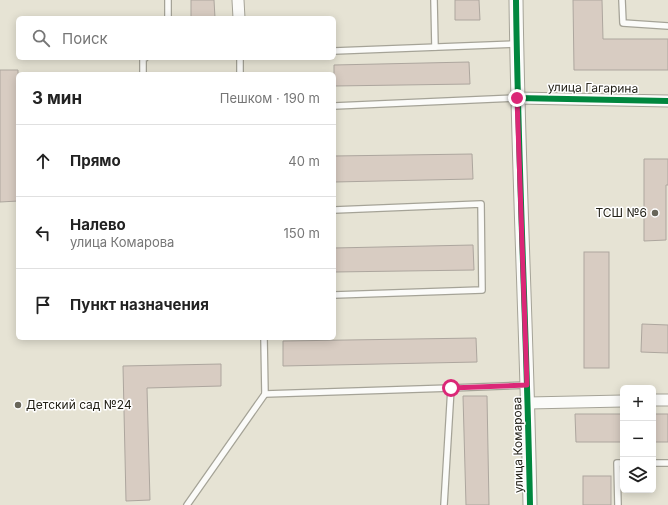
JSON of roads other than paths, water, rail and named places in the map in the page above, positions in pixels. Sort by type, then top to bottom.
[{"type":"street","points":[[238,0],[239,16]]},
{"type":"street","name":"улица Комарова","points":[[516,0],[517,98],[528,403],[530,505]]},
{"type":"street","name":"улица Гагарина","points":[[517,98],[668,100]]},
{"type":"street","points":[[656,400],[668,400]]},
{"type":"street","points":[[528,403],[620,401]]},
{"type":"lane","points":[[168,0],[168,16]]},
{"type":"lane","points":[[434,0],[435,47]]},
{"type":"lane","points":[[622,0],[623,23],[668,26]]},
{"type":"lane","points":[[336,51],[516,44]]},
{"type":"lane","points":[[143,60],[143,72]]},
{"type":"lane","points":[[240,60],[240,72]]},
{"type":"lane","points":[[336,106],[517,98]]},
{"type":"lane","points":[[336,210],[481,204],[482,290],[336,295]]},
{"type":"lane","points":[[187,505],[265,394],[264,340]]},
{"type":"lane","points":[[265,394],[527,385]]},
{"type":"lane","points":[[444,505],[451,388]]},
{"type":"lane","points":[[618,505],[617,463],[620,463]]},
{"type":"lane","points":[[656,463],[668,463]]},
{"type":"place","name":"ТСШ №6","points":[[655,213]]},
{"type":"place","name":"Детский сад №24","points":[[18,405]]}]
